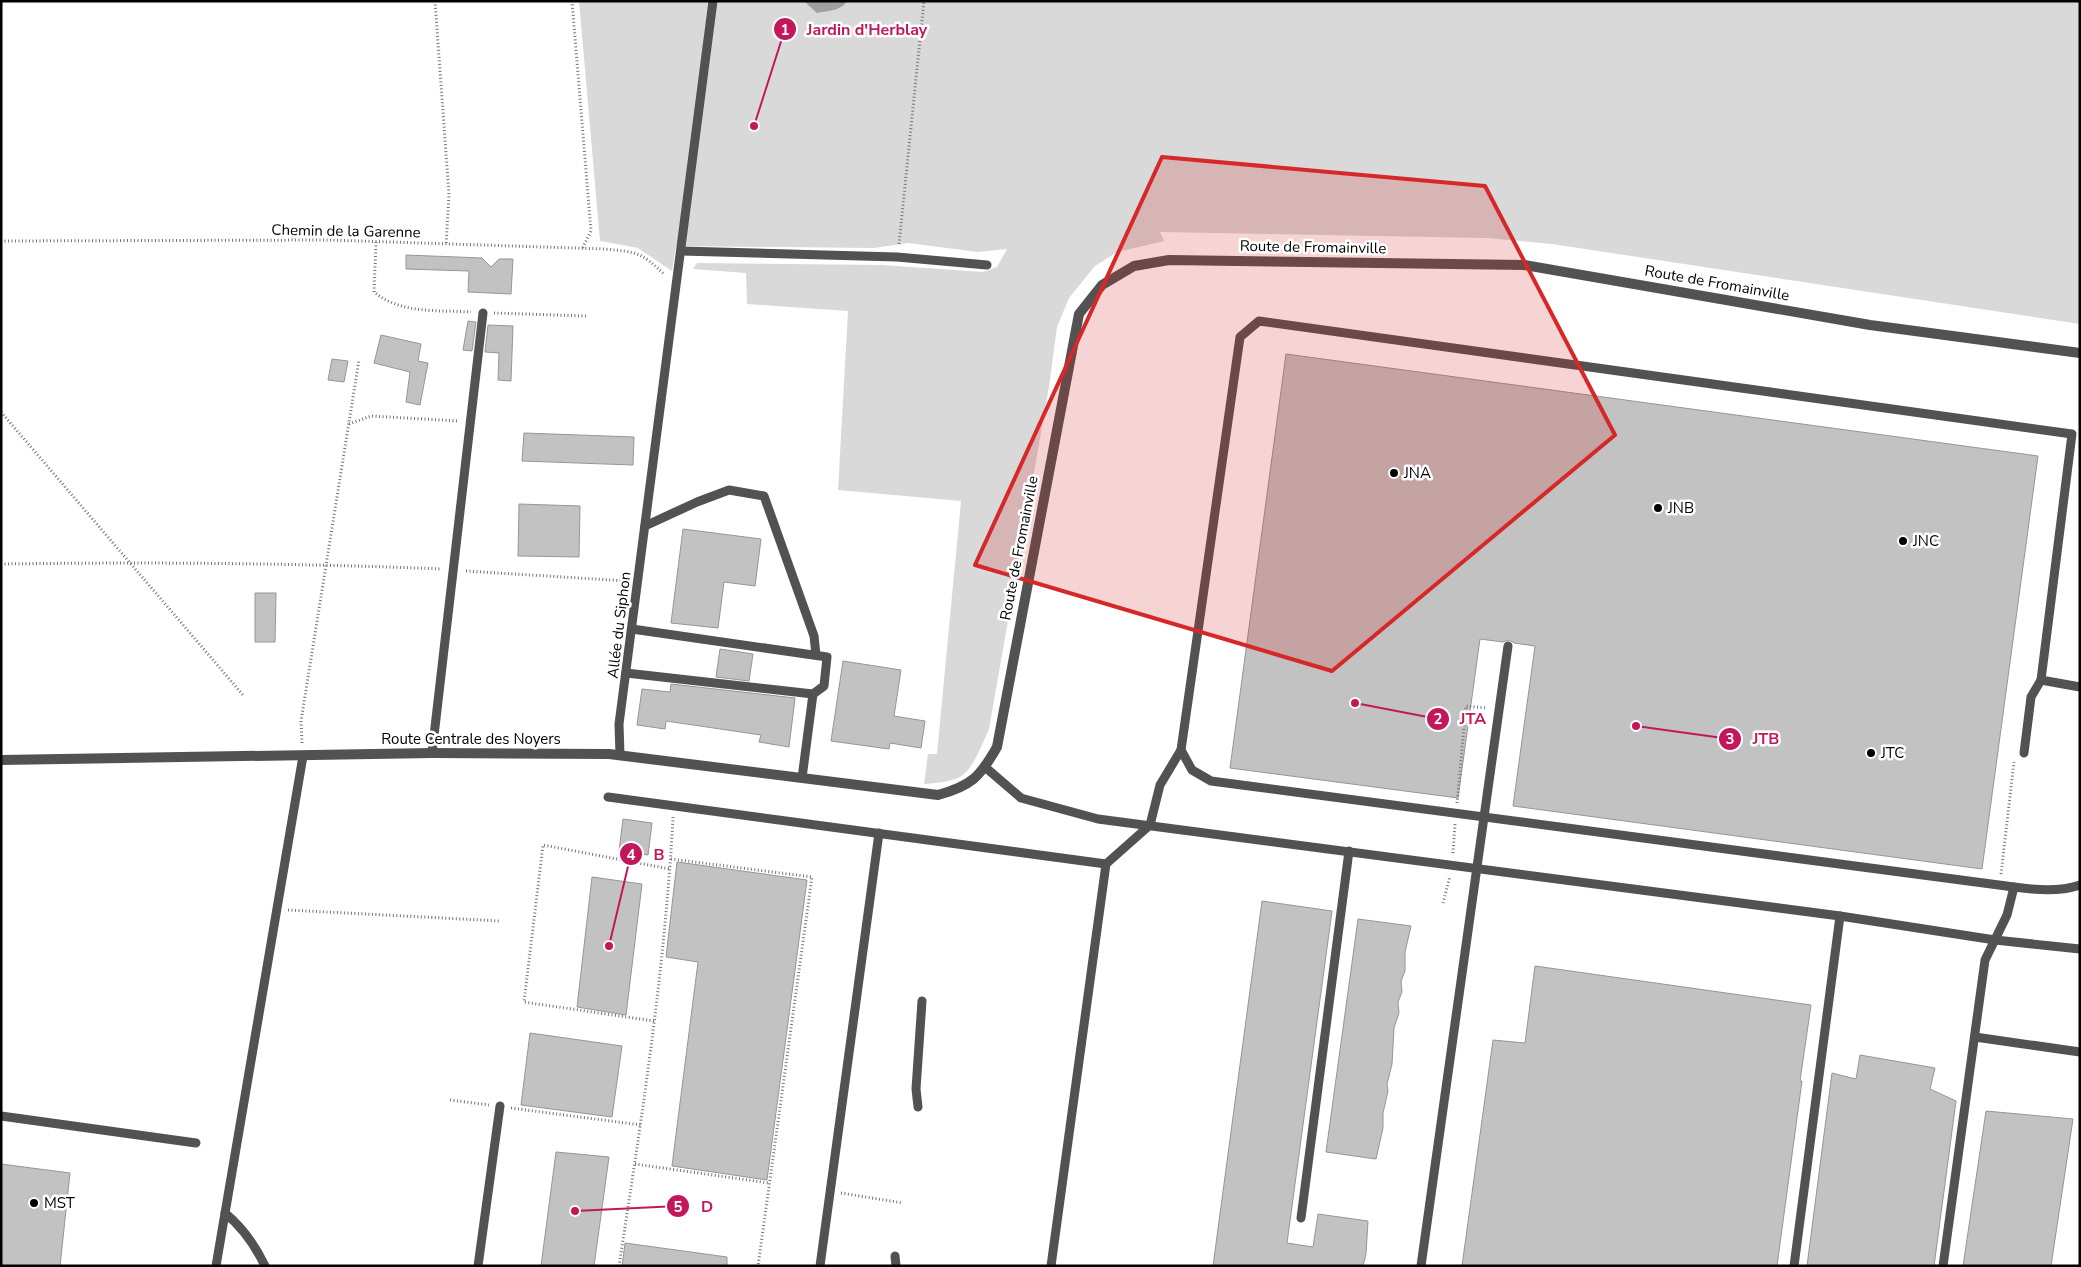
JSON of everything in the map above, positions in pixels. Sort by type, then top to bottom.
[{"type":"street","name":"Route de Fromainville","points":[[938,795],[960,789],[986,767],[997,747],[1079,314],[1102,285],[1134,266],[1169,260],[1524,265],[1870,325],[2080,353]]},
{"type":"street","name":"Route Centrale des Noyers","points":[[1,760],[432,753],[620,755],[938,795]]},
{"type":"lane","name":"Allée du Siphon","points":[[620,755],[619,724],[713,1]]},
{"type":"lane","points":[[682,251],[897,257],[987,265]]},
{"type":"lane","points":[[432,753],[483,313]]},
{"type":"lane","points":[[1051,1266],[1106,864],[1150,825],[1160,785],[1182,750],[1240,336],[1259,321],[2072,434],[2041,680],[2031,697],[2024,753]]},
{"type":"lane","points":[[645,526],[697,502],[729,490],[764,496],[814,636],[816,655]]},
{"type":"lane","points":[[626,672],[813,694],[824,686],[827,657],[632,629]]},
{"type":"lane","points":[[1421,1266],[1508,646]]},
{"type":"lane","points":[[2041,680],[2080,686]]},
{"type":"lane","points":[[802,778],[813,694]]},
{"type":"lane","points":[[1182,750],[1192,770],[1211,781],[2041,891],[2069,889],[2080,885]]},
{"type":"lane","points":[[216,1266],[303,756]]},
{"type":"lane","points":[[986,767],[1021,798],[1098,818],[1840,916],[1995,940],[2080,949]]},
{"type":"lane","points":[[608,796],[1106,864]]},
{"type":"lane","points":[[820,1266],[879,833]]},
{"type":"lane","points":[[1301,1218],[1349,851]]},
{"type":"lane","points":[[1943,1266],[1976,1037],[1985,960],[2007,915],[2014,887]]},
{"type":"lane","points":[[1794,1266],[1840,916]]},
{"type":"lane","points":[[918,1107],[916,1089],[922,1001]]},
{"type":"lane","points":[[1976,1037],[2080,1052]]},
{"type":"lane","points":[[478,1266],[500,1106]]},
{"type":"lane","points":[[1,1116],[196,1143]]},
{"type":"lane","points":[[224,1213],[238,1224],[259,1253],[265,1266]]},
{"type":"lane","points":[[895,1256],[896,1266]]},
{"type":"path","points":[[435,1],[449,195],[446,245]]},
{"type":"path","points":[[572,1],[591,231],[582,249]]},
{"type":"path","points":[[897,257],[924,1]]},
{"type":"path","name":"Chemin de la Garenne","points":[[1,241],[328,240],[633,252],[649,259],[677,286]]},
{"type":"path","points":[[376,242],[374,292],[383,299],[403,308],[483,313],[586,316]]},
{"type":"path","points":[[303,756],[301,721],[359,360]]},
{"type":"path","points":[[1,412],[243,695]]},
{"type":"path","points":[[349,424],[371,416],[471,422]]},
{"type":"path","points":[[1,564],[128,562],[325,564],[630,581]]},
{"type":"path","points":[[1457,802],[1466,706],[1500,710]]},
{"type":"path","points":[[2000,885],[2015,754],[2024,753]]},
{"type":"path","points":[[619,1266],[641,1125],[654,1021],[671,859],[674,805]]},
{"type":"path","points":[[654,1021],[524,1002],[543,845],[670,869]]},
{"type":"path","points":[[671,859],[812,877],[758,1266]]},
{"type":"path","points":[[276,909],[500,921]]},
{"type":"path","points":[[450,1100],[641,1125]]},
{"type":"path","points":[[635,1164],[770,1183]]},
{"type":"path","points":[[830,1191],[904,1203]]},
{"type":"highlighted area","points":[[1162,157],[1485,186],[1615,435],[1332,671],[975,565]]},
{"type":"shaded area","points":[[579,1],[2080,1],[2080,324],[1552,244],[1487,238],[1160,232],[1164,241],[1117,252],[1095,266],[1069,298],[1057,327],[1049,387],[989,729],[977,755],[965,773],[951,780],[924,784],[928,754],[937,754],[961,501],[838,490],[848,311],[747,304],[746,273],[693,269],[697,263],[882,265],[983,272],[997,267],[1007,249],[978,252],[908,243],[874,248],[676,246],[672,271],[638,248],[600,241]]},
{"type":"shaded area","points":[[804,1],[847,1],[838,9],[817,13]]},
{"type":"building","points":[[406,255],[482,258],[491,267],[499,259],[513,259],[511,294],[468,292],[469,271],[406,269]]},
{"type":"building","points":[[468,321],[476,322],[472,351],[463,350]]},
{"type":"building","points":[[488,325],[513,326],[511,381],[498,380],[499,353],[485,352]]},
{"type":"building","points":[[381,335],[421,344],[418,361],[428,363],[420,405],[406,402],[410,372],[374,363]]},
{"type":"building","points":[[1286,354],[2038,456],[1982,869],[1513,806],[1535,646],[1514,643],[1509,640],[1503,642],[1480,639],[1458,798],[1230,768]]},
{"type":"building","points":[[332,359],[348,361],[344,382],[328,380]]},
{"type":"building","points":[[524,433],[634,437],[633,465],[522,461]]},
{"type":"building","points":[[519,504],[580,506],[579,557],[518,556]]},
{"type":"building","points":[[683,529],[761,539],[755,586],[724,582],[718,628],[671,623]]},
{"type":"building","points":[[255,593],[276,593],[275,642],[255,642]]},
{"type":"building","points":[[720,649],[753,654],[749,681],[716,677]]},
{"type":"building","points":[[843,661],[901,670],[894,716],[925,721],[921,748],[890,743],[889,749],[831,741]]},
{"type":"building","points":[[671,684],[795,698],[789,747],[759,742],[761,735],[666,721],[665,729],[637,725],[642,689],[670,692]]},
{"type":"building","points":[[623,819],[652,823],[648,855],[619,851]]},
{"type":"building","points":[[677,862],[807,880],[767,1180],[672,1166],[698,962],[666,957]]},
{"type":"building","points":[[592,877],[642,884],[626,1015],[577,1007]]},
{"type":"building","points":[[1262,901],[1332,911],[1287,1243],[1313,1247],[1318,1214],[1368,1221],[1366,1254],[1363,1266],[1213,1266]]},
{"type":"building","points":[[1358,919],[1411,926],[1405,952],[1405,971],[1401,981],[1402,992],[1398,1002],[1399,1013],[1394,1028],[1392,1064],[1387,1084],[1388,1091],[1383,1113],[1383,1128],[1376,1159],[1326,1152]]},
{"type":"building","points":[[1535,966],[1811,1005],[1777,1266],[1462,1266],[1493,1040],[1525,1043]]},
{"type":"building","points":[[530,1033],[622,1046],[612,1117],[521,1105]]},
{"type":"building","points":[[1860,1055],[1935,1068],[1930,1089],[1956,1101],[1934,1266],[1807,1266],[1832,1073],[1856,1079]]},
{"type":"building","points":[[1986,1111],[2073,1119],[2051,1266],[1963,1266]]},
{"type":"building","points":[[556,1152],[609,1157],[594,1266],[541,1266]]},
{"type":"building","name":"MST","points":[[1,1164],[70,1173],[60,1266],[1,1266]]},
{"type":"building","points":[[625,1243],[727,1257],[727,1266],[622,1266]]},
{"type":"place","name":"Jardin d'Herblay","points":[[754,126]]},
{"type":"place","name":"JNA","points":[[1394,473]]},
{"type":"place","name":"JNB","points":[[1658,508]]},
{"type":"place","name":"JNC","points":[[1903,541]]},
{"type":"place","name":"JTA","points":[[1355,703]]},
{"type":"place","name":"JTB","points":[[1636,726]]},
{"type":"place","name":"JTC","points":[[1871,753]]},
{"type":"place","name":"B","points":[[609,946]]},
{"type":"place","name":"MST","points":[[34,1203]]},
{"type":"place","name":"D","points":[[575,1211]]}]
